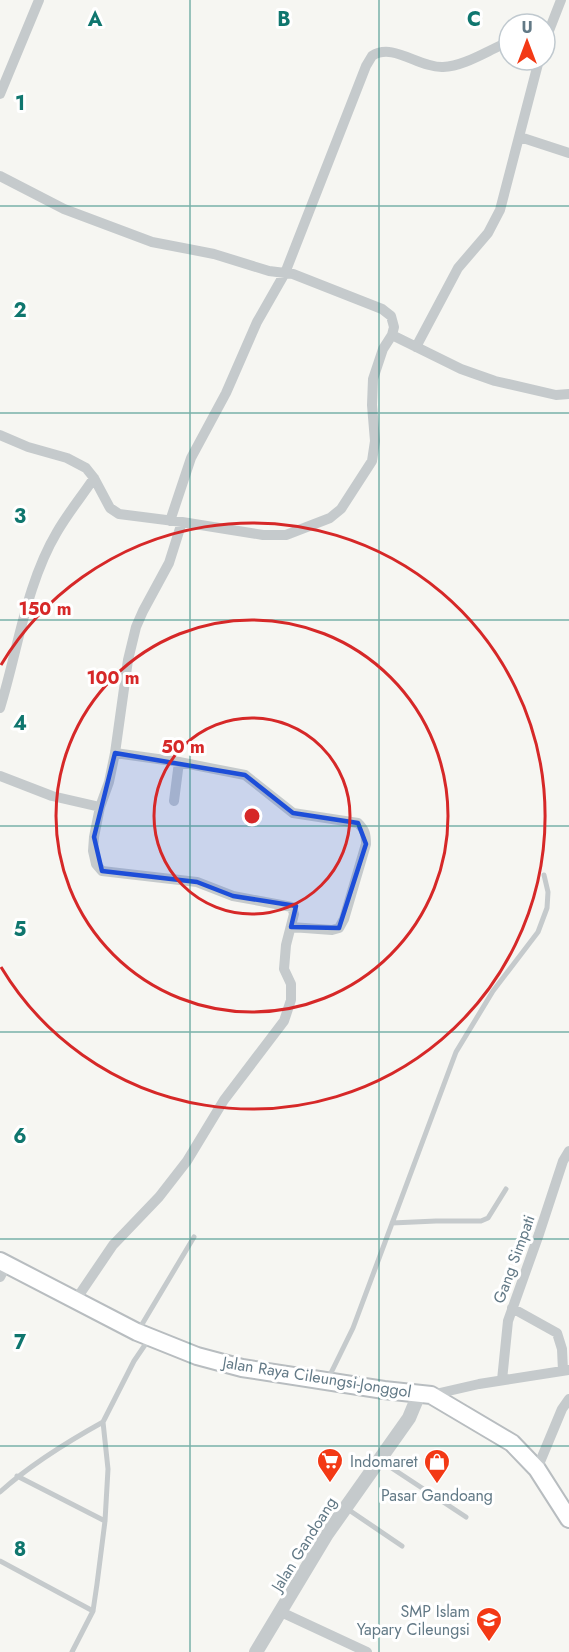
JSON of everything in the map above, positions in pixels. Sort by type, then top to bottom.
[{"type":"main road","name":"Jalan Raya Cileungsi-Jonggol","points":[[2,1268],[143,1335],[197,1356],[242,1368],[425,1394],[512,1443],[537,1469],[569,1519]]},
{"type":"street","points":[[0,94],[39,0]]},
{"type":"street","points":[[170,520],[191,458],[226,393],[257,322],[285,273],[366,66],[372,56],[386,51],[432,66],[443,67],[466,61],[497,47]]},
{"type":"street","points":[[416,347],[458,268],[488,233],[500,210],[536,72]]},
{"type":"street","points":[[520,136],[569,153]]},
{"type":"street","points":[[0,176],[64,209],[152,242],[214,254],[312,281],[382,309],[391,316],[394,327],[383,349],[373,379],[372,405],[375,441],[372,461],[341,509],[330,518],[286,535],[262,535],[113,512],[86,468],[67,458],[27,447],[0,435]]},
{"type":"street","points":[[392,335],[461,369],[495,381],[556,395],[569,394]]},
{"type":"street","points":[[0,708],[28,606],[45,556],[57,532],[94,478]]},
{"type":"street","points":[[75,1301],[112,1245],[159,1197],[187,1161],[224,1100],[284,1021],[291,1000],[291,984],[284,969],[286,945],[294,910],[286,905],[233,896],[197,882],[102,872],[96,864],[93,851],[93,837],[115,753],[128,660],[136,627],[169,563],[182,522]]},
{"type":"street","points":[[115,753],[179,762],[245,775],[293,813],[353,821],[363,828],[366,836],[364,851],[344,920],[339,928],[332,930],[291,927]]},
{"type":"street","points":[[174,801],[179,762]]},
{"type":"street","points":[[0,776],[52,796],[100,807]]},
{"type":"street","name":"Gang Simpati","points":[[502,1380],[507,1321],[563,1161],[569,1151]]},
{"type":"street","points":[[425,1394],[566,1371],[557,1333],[512,1308]]},
{"type":"street","name":"Jalan Gandoang","points":[[256,1652],[345,1507],[381,1461],[425,1394]]},
{"type":"street","points":[[537,1469],[562,1409],[569,1399]]},
{"type":"street","points":[[280,1612],[367,1652]]},
{"type":"lane","points":[[326,1381],[353,1328],[456,1052],[493,991],[538,932],[547,908],[548,892],[544,875]]},
{"type":"lane","points":[[392,1223],[481,1221],[488,1218],[506,1190]]},
{"type":"lane","points":[[72,1652],[93,1611],[105,1521],[108,1469],[104,1422],[134,1361],[143,1335],[194,1237]]},
{"type":"lane","points":[[0,1492],[17,1476],[81,1434],[104,1422]]},
{"type":"lane","points":[[381,1461],[466,1517]]},
{"type":"lane","points":[[17,1476],[105,1521]]},
{"type":"lane","points":[[345,1507],[402,1546]]},
{"type":"lane","points":[[0,1561],[93,1611]]},
{"type":"highlighted area","points":[[115,753],[245,775],[293,813],[358,823],[366,844],[339,928],[291,927],[296,906],[233,896],[197,882],[102,871],[94,837]]},
{"type":"place","name":"Indomaret","points":[[330,1484]]},
{"type":"place","name":"Pasar Gandoang","points":[[437,1485]]},
{"type":"place","name":"SMP Islam Yapary Cileungsi","points":[[489,1643]]}]
